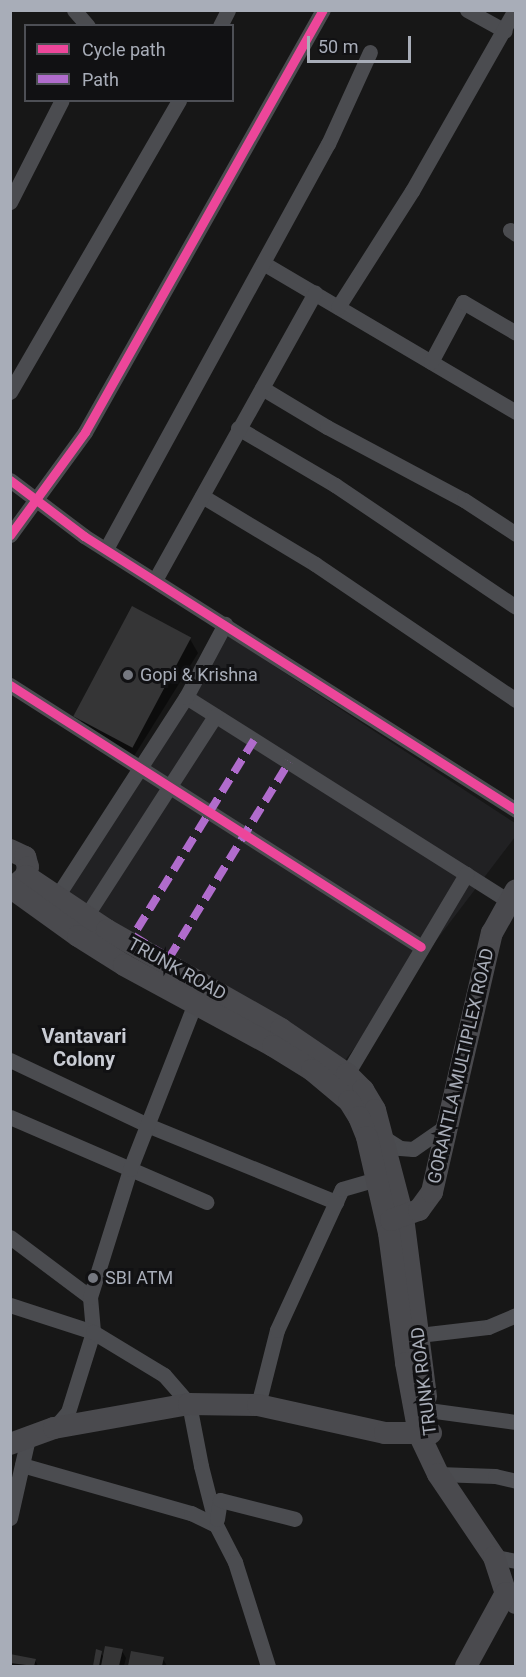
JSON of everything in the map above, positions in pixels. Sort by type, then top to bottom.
[{"type":"main road","points":[[10,850],[25,857],[28,867],[16,883]]},
{"type":"main road","name":"TRUNK ROAD","points":[[16,883],[52,905],[107,930],[281,1029],[347,1074],[363,1090],[375,1110],[383,1137],[395,1219],[418,1335],[428,1410],[430,1449]]},
{"type":"main road","name":"GORANTLA MULTIPLEX ROAD","points":[[395,1219],[419,1210],[429,1198],[449,1124],[492,933],[512,895]]},
{"type":"main road","name":"TRUNK ROAD","points":[[52,905],[124,965],[283,1052],[312,1070],[349,1101],[363,1127],[377,1179],[395,1219],[406,1363],[430,1449]]},
{"type":"main road","points":[[19,1441],[54,1428],[189,1404],[258,1405],[375,1431],[430,1449],[505,1559],[511,1598],[465,1666]]},
{"type":"street","points":[[74,10],[86,24]]},
{"type":"street","points":[[221,24],[228,10]]},
{"type":"street","points":[[10,535],[92,422],[323,10]]},
{"type":"street","points":[[467,10],[505,31]]},
{"type":"street","points":[[338,307],[412,191],[515,10]]},
{"type":"street","points":[[106,549],[328,144],[370,52]]},
{"type":"street","points":[[10,202],[61,102]]},
{"type":"street","points":[[10,392],[178,102]]},
{"type":"street","points":[[263,263],[516,412]]},
{"type":"street","points":[[155,580],[315,293]]},
{"type":"street","points":[[431,362],[463,302],[516,333]]},
{"type":"street","points":[[262,388],[327,427],[464,500],[516,534]]},
{"type":"street","points":[[238,428],[335,485],[387,523],[516,607]]},
{"type":"street","points":[[10,480],[106,549],[516,810]]},
{"type":"street","points":[[202,496],[315,564],[516,700]]},
{"type":"street","points":[[52,905],[186,697],[225,624]]},
{"type":"street","points":[[10,685],[421,947]]},
{"type":"street","points":[[186,697],[466,874],[512,895]]},
{"type":"street","points":[[90,910],[215,716]]},
{"type":"street","points":[[347,1074],[466,874]]},
{"type":"street","points":[[54,1428],[68,1412],[93,1332],[90,1297],[130,1169],[195,1003]]},
{"type":"street","points":[[10,1060],[147,1124],[336,1202]]},
{"type":"street","points":[[10,1117],[206,1202]]},
{"type":"street","points":[[383,1137],[400,1148],[413,1149],[449,1124]]},
{"type":"street","points":[[258,1405],[277,1330],[342,1189],[377,1179]]},
{"type":"street","points":[[10,1237],[90,1297]]},
{"type":"street","points":[[10,1305],[93,1332],[164,1375],[189,1404],[216,1525],[235,1562],[268,1666]]},
{"type":"street","points":[[418,1335],[489,1327],[516,1315]]},
{"type":"street","points":[[428,1410],[516,1422]]},
{"type":"street","points":[[10,1518],[22,1466],[19,1441]]},
{"type":"street","points":[[430,1449],[495,1476],[516,1481]]},
{"type":"street","points":[[22,1466],[191,1513],[216,1525]]},
{"type":"street","points":[[216,1525],[220,1500],[296,1519]]},
{"type":"shaded area","points":[[227,635],[515,823],[515,837],[343,1063],[66,896],[140,781]]},
{"type":"building","name":"Gopi & Krishna","points":[[132,606],[191,637],[132,748],[73,716]]},
{"type":"building","points":[[105,1646],[123,1649],[119,1666],[101,1666]]},
{"type":"building","points":[[96,1649],[102,1651],[99,1666],[93,1666]]},
{"type":"building","points":[[131,1651],[164,1657],[162,1666],[128,1666]]},
{"type":"building","points":[[10,1654],[36,1659],[34,1666],[10,1663]]},
{"type":"marked path","points":[[254,740],[133,936],[169,958],[289,762]]},
{"type":"cycle path","points":[[10,535],[85,432],[323,10]]},
{"type":"cycle path","points":[[10,480],[84,536],[516,810]]},
{"type":"cycle path","points":[[10,685],[421,947]]},
{"type":"place","name":"Gopi & Krishna","points":[[128,675]]},
{"type":"place","name":"SBI ATM","points":[[93,1278]]},
{"type":"district","name":"Vantavari Colony","points":[[84,1048]]}]
